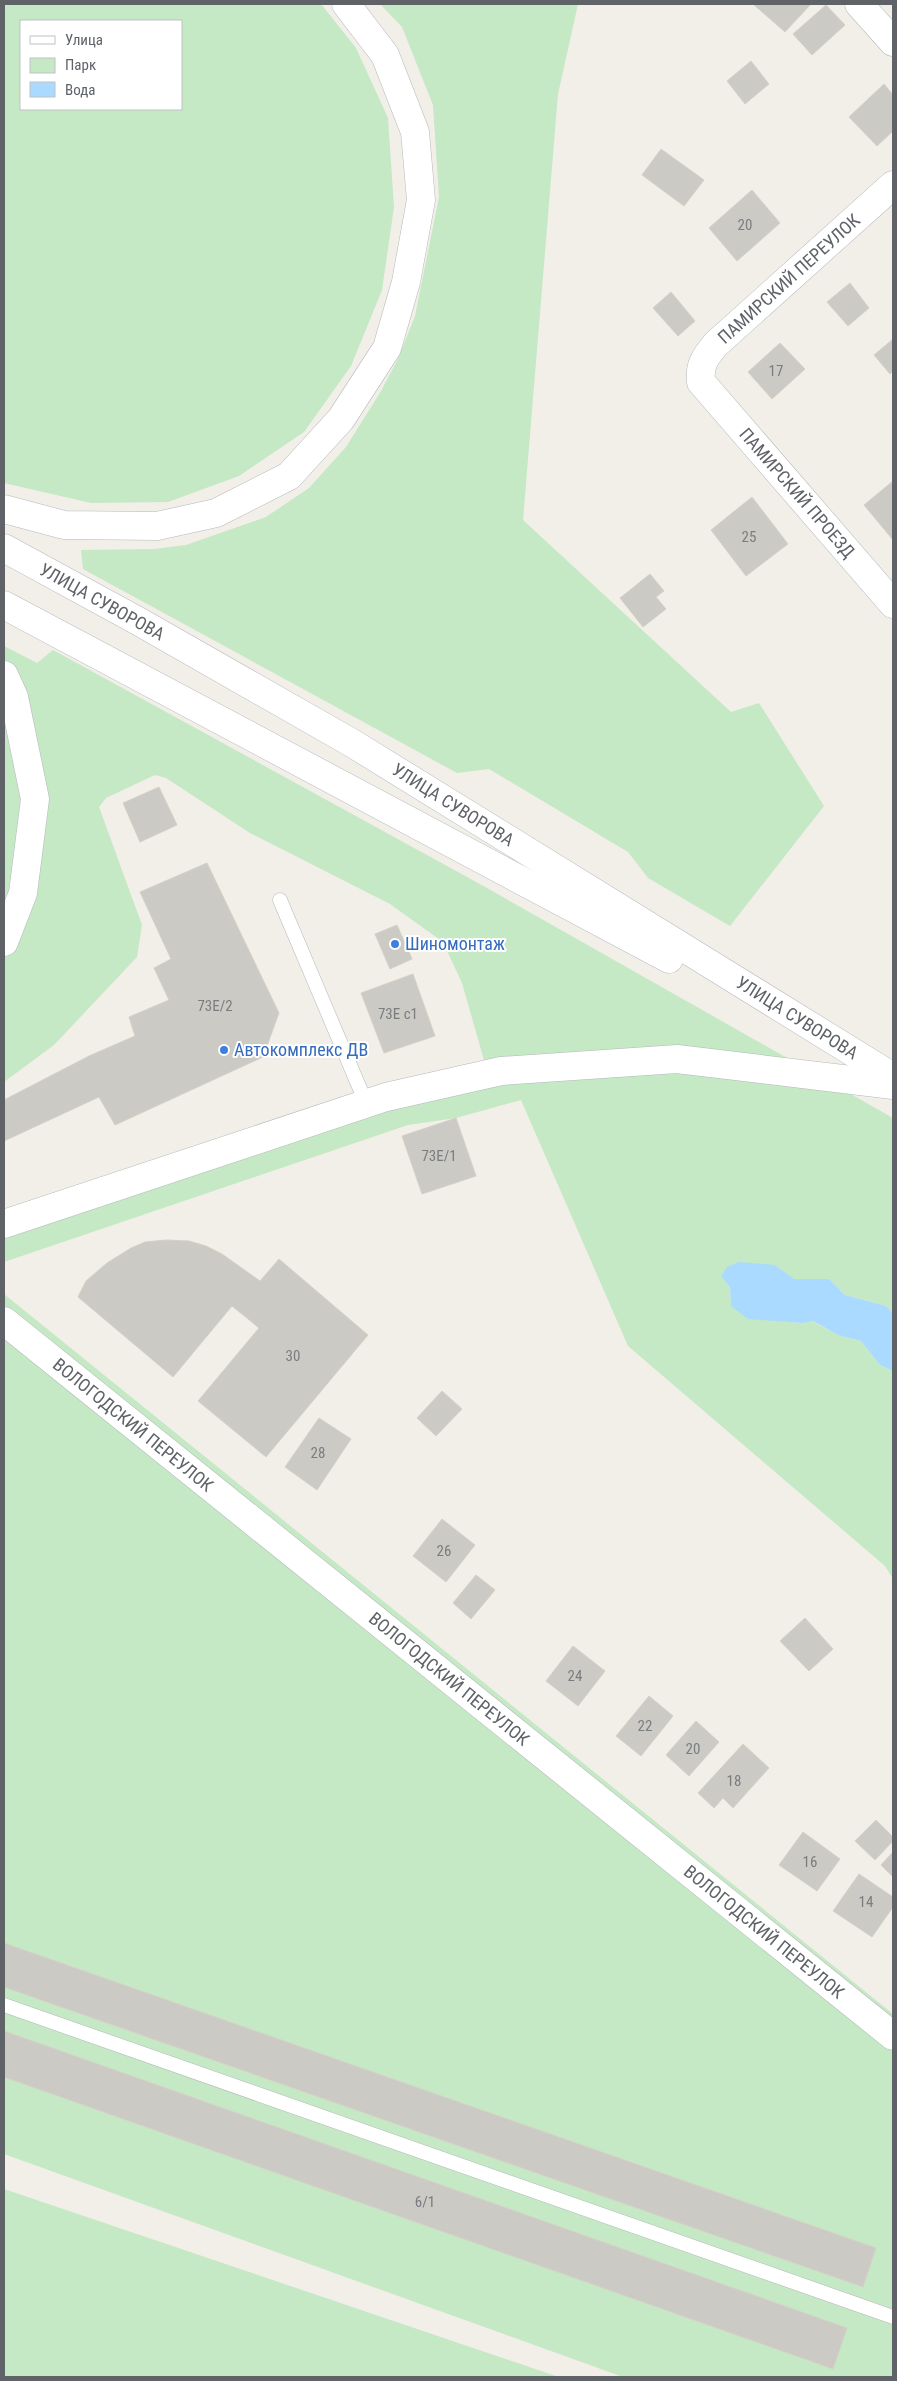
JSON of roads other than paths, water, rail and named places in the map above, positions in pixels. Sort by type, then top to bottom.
[{"type":"street","points":[[4,509],[64,526],[158,526],[216,513],[289,476],[341,420],[387,348],[406,282],[421,200],[415,132],[412,123],[385,55],[346,4]]},
{"type":"street","points":[[859,4],[893,42]]},
{"type":"street","name":"ПАМИРСКИЙ ПЕРЕУЛОК","points":[[701,382],[700,373],[704,358],[716,344],[893,185]]},
{"type":"street","name":"ПАМИРСКИЙ ПРОЕЗД","points":[[701,382],[893,604]]},
{"type":"street","name":"УЛИЦА СУВОРОВА","points":[[4,548],[138,621],[352,743],[893,1078]]},
{"type":"street","name":"УЛИЦА СУВОРОВА","points":[[4,605],[893,1078]]},
{"type":"street","points":[[4,675],[14,697],[35,799],[23,893],[4,942]]},
{"type":"street","points":[[4,1224],[366,1103],[501,1071],[677,1059],[893,1085]]},
{"type":"street","name":"ВОЛОГОДСКИЙ ПЕРЕУЛОК","points":[[4,1321],[893,2036]]},
{"type":"lane","points":[[280,900],[366,1103]]},
{"type":"lane","points":[[4,2005],[893,2316]]},
{"type":"water","points":[[739,1262],[775,1265],[794,1279],[829,1279],[845,1295],[886,1306],[893,1313],[893,1371],[880,1365],[861,1341],[838,1335],[813,1321],[802,1323],[748,1319],[731,1306],[730,1287],[721,1276],[727,1267]]},
{"type":"place","name":"Шиномонтаж","points":[[395,944]]},
{"type":"place","name":"Автокомплекс ДВ","points":[[224,1050]]}]
